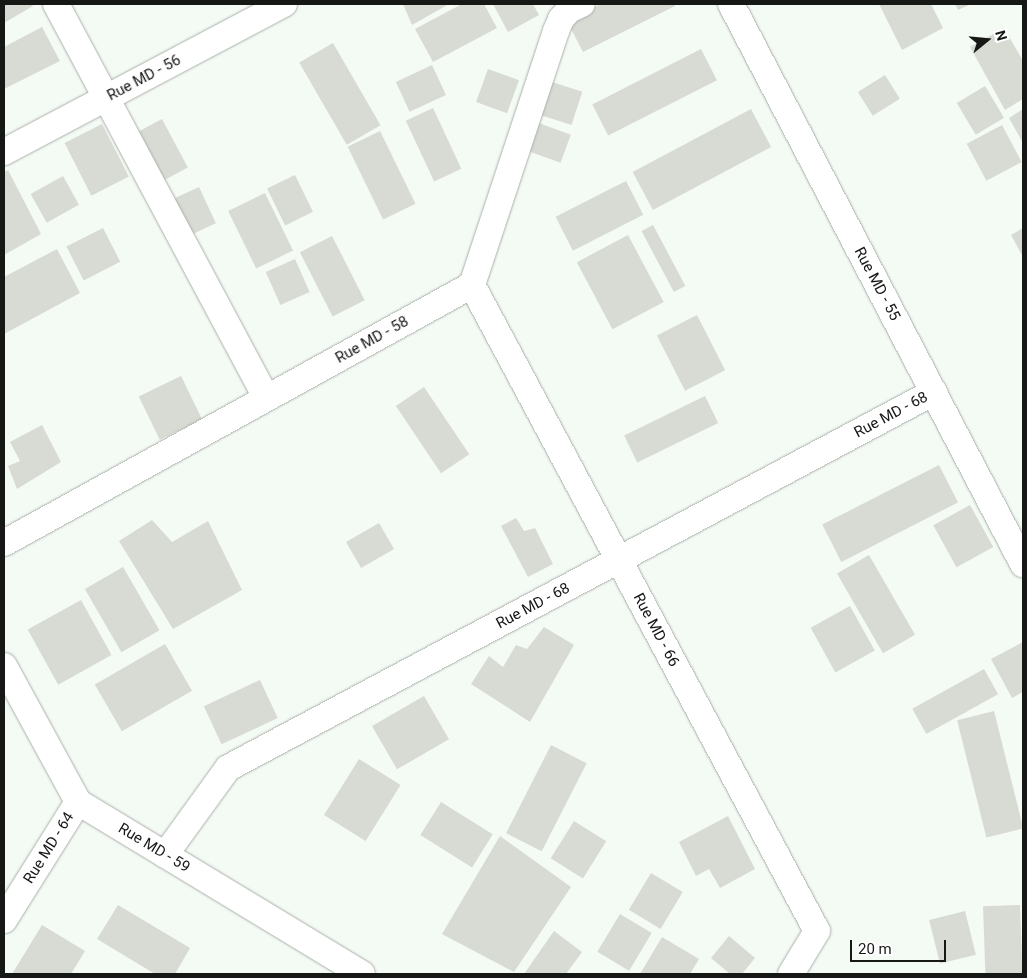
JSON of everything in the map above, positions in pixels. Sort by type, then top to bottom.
[{"type":"street","points":[[56,4],[266,398]]},
{"type":"street","name":"Rue MD - 56","points":[[4,152],[284,4]]},
{"type":"street","points":[[472,285],[556,31],[561,19],[569,10],[582,4]]},
{"type":"street","name":"Rue MD - 55","points":[[731,4],[1023,564]]},
{"type":"street","name":"Rue MD - 58","points":[[4,543],[472,285]]},
{"type":"street","name":"Rue MD - 66","points":[[472,285],[816,931],[791,974]]},
{"type":"street","name":"Rue MD - 68","points":[[165,855],[228,768],[934,392]]},
{"type":"street","points":[[4,666],[78,802]]},
{"type":"street","name":"Rue MD - 59","points":[[78,802],[362,974]]},
{"type":"street","name":"Rue MD - 64","points":[[4,920],[78,802]]},
{"type":"building","points":[[4,4],[31,4],[33,6],[4,23]]},
{"type":"building","points":[[403,4],[449,4],[412,25]]},
{"type":"building","points":[[462,4],[484,4],[497,28],[433,62],[415,29]]},
{"type":"building","points":[[493,4],[533,4],[539,15],[508,32]]},
{"type":"building","points":[[601,4],[674,4],[675,6],[583,52],[567,21]]},
{"type":"building","points":[[879,4],[931,4],[943,28],[902,50]]},
{"type":"building","points":[[955,4],[971,4],[958,10]]},
{"type":"building","points":[[42,27],[60,61],[4,89],[4,47]]},
{"type":"building","points":[[1004,28],[1023,61],[1023,99],[1005,110],[970,47]]},
{"type":"building","points":[[333,43],[381,125],[347,145],[299,62]]},
{"type":"building","points":[[701,49],[717,80],[608,136],[592,104]]},
{"type":"building","points":[[432,65],[446,95],[410,112],[396,82]]},
{"type":"building","points":[[488,69],[519,80],[507,113],[476,102]]},
{"type":"building","points":[[885,75],[900,99],[873,116],[858,92]]},
{"type":"building","points":[[549,81],[582,92],[571,125],[538,114]]},
{"type":"building","points":[[985,86],[1004,118],[976,135],[957,103]]},
{"type":"building","points":[[433,108],[461,169],[434,181],[406,121]]},
{"type":"building","points":[[751,109],[771,147],[653,210],[633,172]]},
{"type":"building","points":[[1023,109],[1023,143],[1009,118]]},
{"type":"building","points":[[162,119],[188,168],[156,184],[130,136]]},
{"type":"building","points":[[536,122],[571,135],[561,163],[526,150]]},
{"type":"building","points":[[102,124],[129,177],[91,196],[65,143]]},
{"type":"building","points":[[1002,125],[1022,162],[986,181],[967,144]]},
{"type":"building","points":[[380,131],[416,204],[383,220],[348,147]]},
{"type":"building","points":[[8,170],[41,234],[4,255],[4,172]]},
{"type":"building","points":[[295,175],[313,212],[285,225],[267,189]]},
{"type":"building","points":[[63,176],[79,205],[47,223],[31,194]]},
{"type":"building","points":[[626,181],[643,215],[573,251],[556,217]]},
{"type":"building","points":[[199,187],[216,223],[185,238],[168,201]]},
{"type":"building","points":[[265,193],[293,251],[256,268],[228,211]]},
{"type":"building","points":[[653,225],[685,286],[674,292],[642,231]]},
{"type":"building","points":[[103,228],[120,262],[84,280],[66,247]]},
{"type":"building","points":[[1023,228],[1023,257],[1011,235]]},
{"type":"building","points":[[628,235],[664,302],[612,329],[577,262]]},
{"type":"building","points":[[332,236],[365,300],[333,316],[300,252]]},
{"type":"building","points":[[57,249],[80,293],[4,334],[4,277]]},
{"type":"building","points":[[295,259],[310,292],[280,305],[266,272]]},
{"type":"building","points":[[697,315],[725,370],[685,391],[657,335]]},
{"type":"building","points":[[181,376],[202,419],[160,440],[139,397]]},
{"type":"building","points":[[424,387],[469,454],[441,473],[396,406]]},
{"type":"building","points":[[705,396],[718,423],[637,462],[624,435]]},
{"type":"building","points":[[42,425],[61,462],[17,489],[8,466],[20,461],[10,442]]},
{"type":"building","points":[[939,465],[958,502],[841,562],[822,524]]},
{"type":"building","points":[[970,505],[993,547],[957,567],[933,525]]},
{"type":"building","points":[[516,518],[524,531],[535,528],[553,564],[528,577],[501,526]]},
{"type":"building","points":[[152,520],[172,542],[208,521],[242,590],[173,629],[119,541]]},
{"type":"building","points":[[379,523],[394,549],[361,568],[346,542]]},
{"type":"building","points":[[869,555],[915,635],[883,653],[837,574]]},
{"type":"building","points":[[123,567],[160,630],[121,652],[85,589]]},
{"type":"building","points":[[81,600],[112,655],[58,685],[28,630]]},
{"type":"building","points":[[850,606],[875,651],[835,672],[811,628]]},
{"type":"building","points":[[544,627],[574,645],[530,722],[471,684],[489,656],[503,667],[516,645],[527,649]]},
{"type":"building","points":[[1023,642],[1023,692],[1012,698],[991,659]]},
{"type":"building","points":[[165,644],[192,691],[122,731],[95,684]]},
{"type":"building","points":[[984,669],[998,694],[926,734],[912,709]]},
{"type":"building","points":[[260,680],[278,718],[222,744],[204,706]]},
{"type":"building","points":[[424,696],[449,739],[397,769],[372,726]]},
{"type":"building","points":[[994,711],[1023,828],[986,838],[957,720]]},
{"type":"building","points":[[551,745],[587,763],[542,851],[506,833]]},
{"type":"building","points":[[359,759],[401,785],[366,841],[324,815]]},
{"type":"building","points":[[441,802],[493,834],[472,867],[420,835]]},
{"type":"building","points":[[728,816],[755,869],[720,888],[709,869],[696,876],[679,842]]},
{"type":"building","points":[[574,821],[606,841],[583,878],[551,858]]},
{"type":"building","points":[[500,836],[571,887],[514,972],[442,934]]},
{"type":"building","points":[[651,873],[683,892],[661,929],[629,910]]},
{"type":"building","points":[[118,905],[190,948],[175,974],[155,974],[97,939]]},
{"type":"building","points":[[1020,905],[1022,974],[985,974],[983,906]]},
{"type":"building","points":[[965,911],[976,955],[940,964],[929,920]]},
{"type":"building","points":[[620,914],[652,933],[629,971],[597,952]]},
{"type":"building","points":[[42,925],[85,951],[71,974],[12,974]]},
{"type":"building","points":[[554,931],[582,952],[566,974],[524,974]]},
{"type":"building","points":[[729,936],[755,958],[742,974],[730,974],[711,958]]},
{"type":"building","points":[[662,937],[699,959],[690,974],[640,974]]}]
